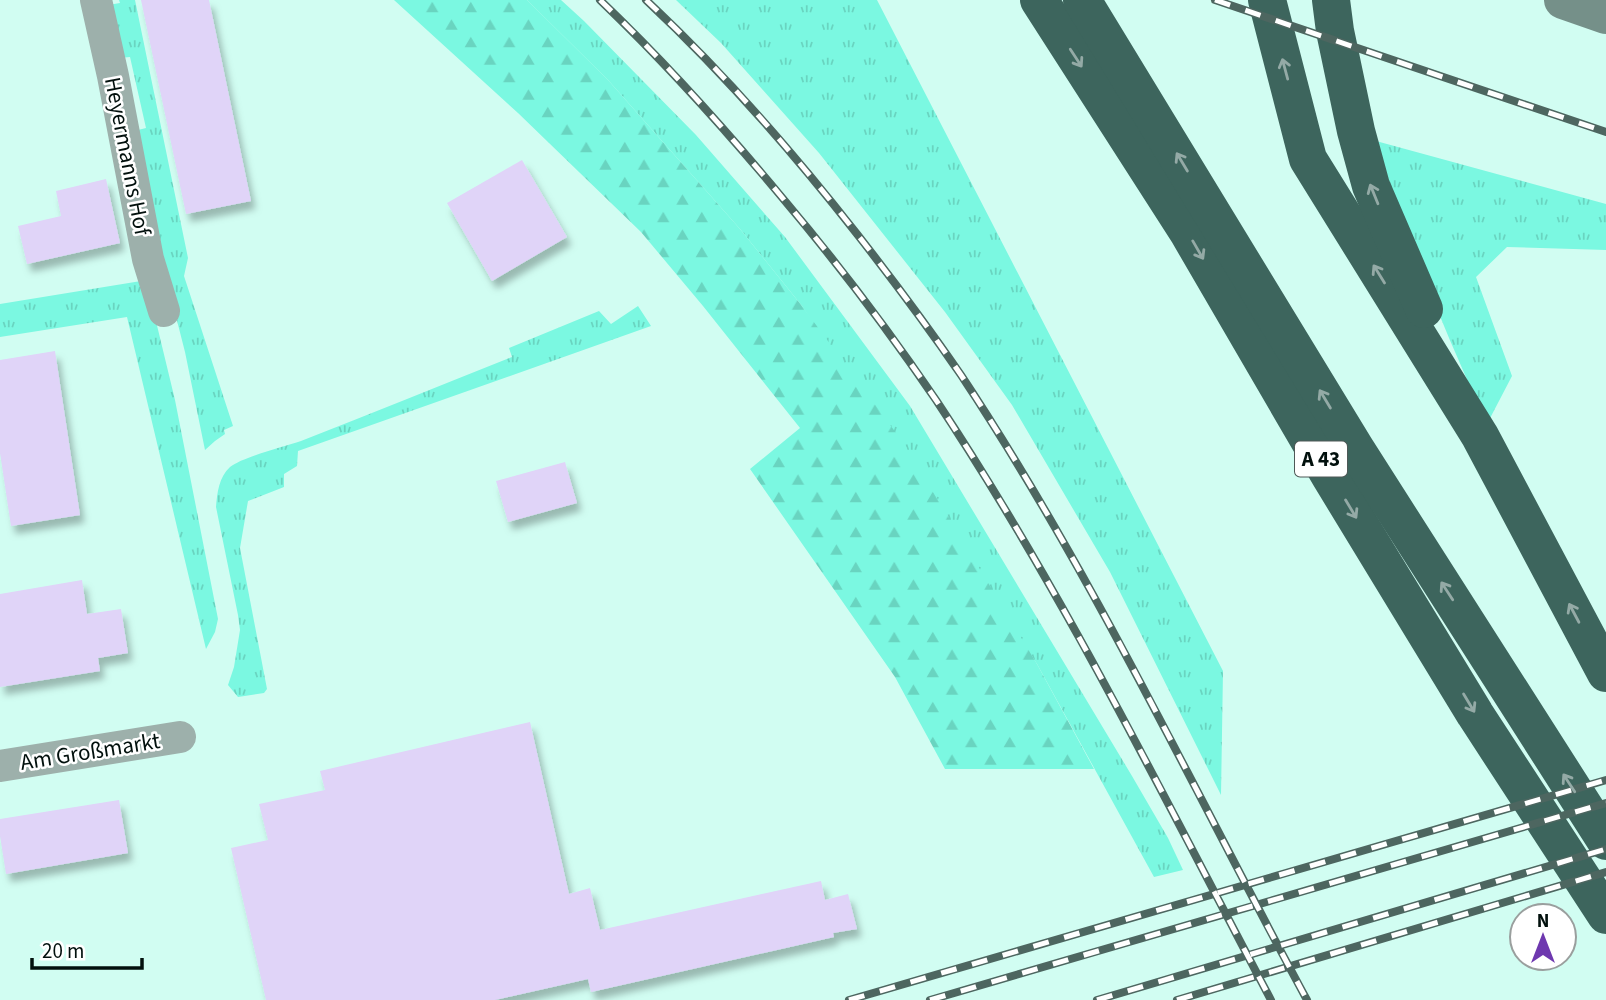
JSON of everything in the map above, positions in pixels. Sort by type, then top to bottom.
[{"type":"highway","name":"A 43","points":[[1040,0],[1188,232],[1475,714],[1606,915]]},
{"type":"highway","name":"A 43","points":[[1082,0],[1355,448],[1606,841]]},
{"type":"highway","points":[[1267,0],[1308,159],[1480,436],[1606,673]]},
{"type":"highway","points":[[1331,0],[1356,131],[1371,186],[1480,436]]},
{"type":"street","name":"Heyermanns Hof","points":[[96,0],[148,259],[164,311]]},
{"type":"street","points":[[1563,0],[1605,12]]},
{"type":"street","name":"Am Großmarkt","points":[[0,766],[180,737]]},
{"type":"green space","points":[[119,0],[135,0],[188,258],[184,276],[233,426],[224,430],[225,434],[205,450],[134,131],[146,128],[130,57],[119,58],[108,5],[120,3]]},
{"type":"green space","points":[[394,0],[527,0],[608,80],[740,229],[802,306],[905,445],[1037,664],[1094,769],[945,769],[895,677],[750,469],[800,428],[641,232],[518,113]]},
{"type":"green space","points":[[527,0],[561,0],[584,21],[696,135],[785,237],[910,406],[1132,776],[1183,870],[1154,877],[1037,664],[802,306],[740,229],[608,80]]},
{"type":"green space","points":[[676,0],[877,0],[1223,671],[1221,795],[1110,572],[1012,405],[945,312],[819,153],[721,43]]},
{"type":"green space","points":[[1376,141],[1606,204],[1606,250],[1507,247],[1476,277],[1512,376],[1487,424],[1427,284]]},
{"type":"green space","points":[[141,281],[154,313],[175,400],[218,619],[206,649],[127,317],[0,337],[0,304]]},
{"type":"green space","points":[[638,306],[651,326],[298,451],[297,466],[284,474],[284,487],[248,501],[240,548],[267,689],[264,693],[238,697],[228,685],[240,630],[216,507],[221,480],[230,467],[512,357],[509,348],[599,311],[611,324]]},
{"type":"building","points":[[141,0],[209,0],[251,201],[186,214]]},
{"type":"building","points":[[522,160],[567,237],[492,281],[447,203]]},
{"type":"building","points":[[106,179],[120,243],[27,264],[18,226],[61,216],[56,191]]},
{"type":"building","points":[[55,351],[80,515],[11,526],[0,453],[0,360]]},
{"type":"building","points":[[565,462],[577,503],[508,522],[496,481]]},
{"type":"building","points":[[82,580],[87,614],[121,609],[128,653],[98,658],[100,671],[0,687],[0,594]]},
{"type":"building","points":[[530,722],[569,894],[590,888],[600,930],[821,881],[825,900],[848,894],[857,929],[833,933],[834,937],[591,992],[588,979],[495,1000],[266,1000],[231,848],[268,840],[259,804],[325,790],[320,771]]},
{"type":"building","points":[[119,800],[128,853],[6,874],[0,819]]},
{"type":"railway","points":[[600,0],[672,73],[763,175],[825,249],[936,400],[1027,546],[1070,621],[1271,1000]]},
{"type":"railway","points":[[646,0],[756,113],[807,173],[884,269],[961,375],[1009,450],[1099,605],[1307,1000]]},
{"type":"railway","points":[[1215,0],[1606,132]]},
{"type":"railway","points":[[849,1000],[1606,780]]},
{"type":"railway","points":[[930,1000],[1606,803]]},
{"type":"railway","points":[[1097,1000],[1606,849]]},
{"type":"railway","points":[[1177,1000],[1606,872]]}]
